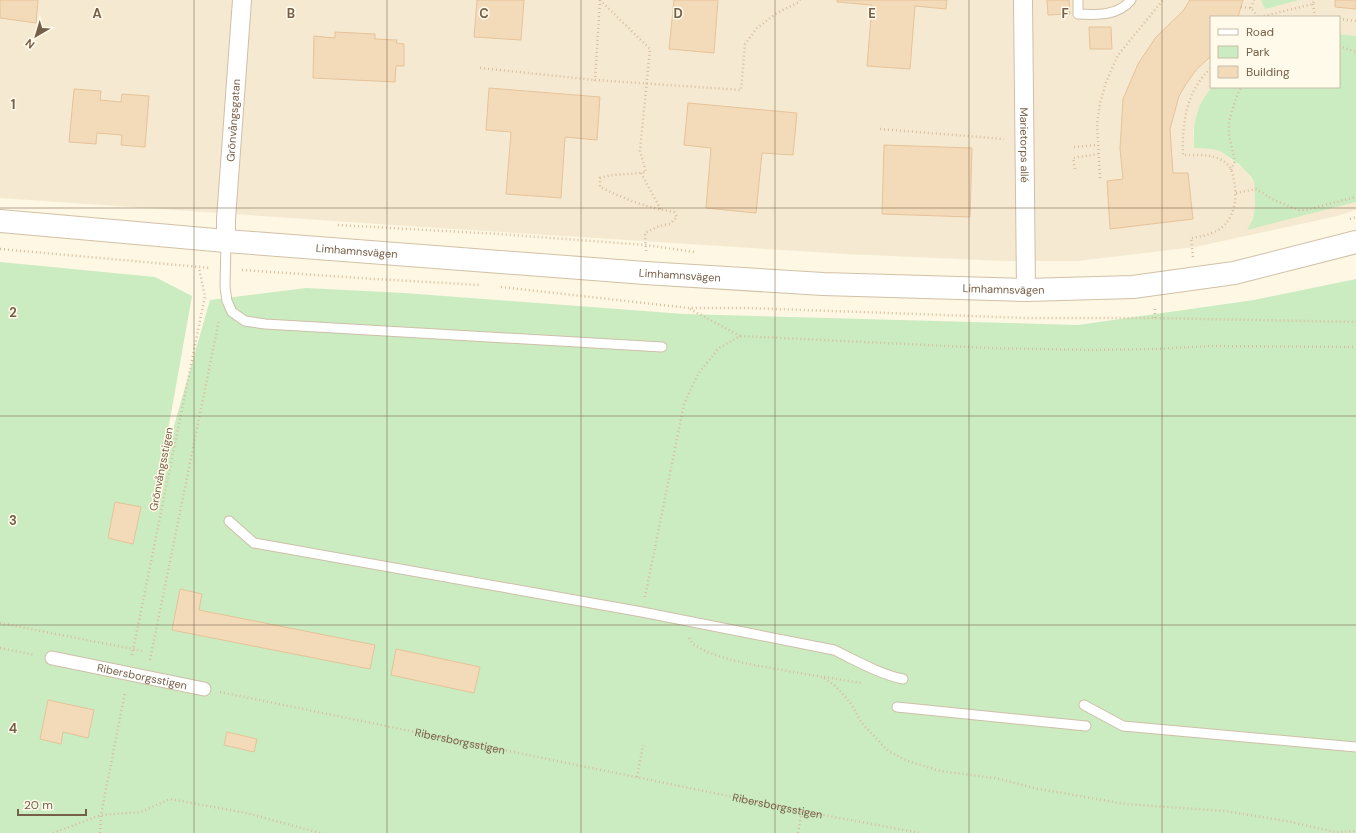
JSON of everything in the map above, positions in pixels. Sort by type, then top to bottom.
[{"type":"main road","name":"Limhamnsvägen","points":[[0,222],[645,273],[823,284],[1026,290],[1132,287],[1234,273],[1356,242]]},
{"type":"street","name":"Grönvångsgatan","points":[[226,241],[242,0]]},
{"type":"street","name":"Marietorps allé","points":[[1023,0],[1026,290]]},
{"type":"street","name":"Ribersborgsstigen","points":[[52,658],[204,689]]},
{"type":"lane","points":[[1078,0],[1078,14],[1097,15],[1115,12],[1131,0]]},
{"type":"lane","points":[[226,241],[225,287],[227,301],[232,312],[245,321],[265,324],[662,347]]},
{"type":"lane","points":[[229,520],[254,543],[642,612],[834,650],[879,673],[904,679]]},
{"type":"lane","points":[[1084,705],[1123,726],[1356,747]]},
{"type":"lane","points":[[898,706],[1086,726]]},
{"type":"path","points":[[595,80],[600,0]]},
{"type":"path","points":[[600,0],[650,49],[640,151],[646,172],[612,174],[600,178],[600,187],[653,209],[674,212],[677,218],[670,224],[659,226],[645,233],[645,273]]},
{"type":"path","points":[[480,68],[595,80],[741,90],[745,44],[757,28],[777,13],[799,2],[800,0]]},
{"type":"path","points":[[1100,178],[1097,124],[1100,103],[1106,82],[1118,55],[1163,0]]},
{"type":"path","points":[[1251,8],[1254,0]]},
{"type":"path","points":[[1314,0],[1313,4],[1315,16]]},
{"type":"path","points":[[1263,16],[1313,4]]},
{"type":"path","points":[[1241,7],[1251,8],[1258,16]]},
{"type":"path","points":[[1340,19],[1356,21]]},
{"type":"path","points":[[1340,46],[1356,52]]},
{"type":"path","points":[[1193,258],[1191,238],[1213,233],[1225,224],[1232,214],[1236,193],[1234,178],[1228,164],[1210,156],[1184,155],[1182,135],[1189,101],[1200,80],[1210,69]]},
{"type":"path","points":[[1231,170],[1235,161],[1229,136],[1229,121],[1241,88]]},
{"type":"path","points":[[880,129],[1025,140]]},
{"type":"path","points":[[1074,147],[1097,144]]},
{"type":"path","points":[[1074,170],[1073,158],[1098,154]]},
{"type":"path","points":[[641,173],[661,210]]},
{"type":"path","points":[[1236,193],[1256,189],[1280,203],[1303,210],[1356,197]]},
{"type":"path","points":[[1349,219],[1356,217]]},
{"type":"path","points":[[335,225],[646,244],[700,252]]},
{"type":"path","points":[[0,249],[199,268],[486,285]]},
{"type":"path","points":[[1187,259],[1200,257]]},
{"type":"path","name":"Grönvångsstigen","points":[[100,833],[101,815],[128,673],[205,296],[199,268]]},
{"type":"path","points":[[494,286],[689,308],[748,308],[1027,318],[1155,318],[1356,322]]},
{"type":"path","points":[[147,677],[218,324],[227,301]]},
{"type":"path","points":[[689,308],[740,336],[989,348],[1090,350],[1156,349],[1209,346],[1356,346]]},
{"type":"path","points":[[642,612],[684,404],[698,374],[719,348],[740,336]]},
{"type":"path","points":[[680,620],[686,635],[693,644],[706,652],[754,665],[867,684]]},
{"type":"path","points":[[0,623],[143,651]]},
{"type":"path","points":[[0,648],[52,658]]},
{"type":"path","points":[[822,677],[833,684],[841,692],[852,705],[861,722],[888,752],[908,761],[940,771],[995,778],[1034,788],[1113,802],[1225,811],[1286,821],[1335,832],[1356,831]]},
{"type":"path","name":"Ribersborgsstigen","points":[[204,689],[802,811],[920,833]]},
{"type":"path","points":[[636,777],[643,746]]},
{"type":"path","points":[[53,833],[101,815],[141,812],[170,799],[246,812],[320,833]]},
{"type":"path","points":[[798,833],[802,811]]},
{"type":"shaded area","points":[[0,0],[1261,0],[1266,8],[1299,0],[1356,0],[1356,36],[1340,34],[1340,16],[1210,16],[1210,88],[1211,88],[1197,111],[1193,132],[1194,148],[1220,151],[1244,169],[1254,182],[1255,206],[1253,219],[1248,229],[1356,202],[1356,210],[1337,216],[1195,247],[1078,261],[1004,261],[846,254],[0,198]]},
{"type":"green space","points":[[1261,0],[1299,0],[1265,9]]},
{"type":"green space","points":[[1340,34],[1356,36],[1356,202],[1247,230],[1253,219],[1255,206],[1254,182],[1251,177],[1240,165],[1220,151],[1194,148],[1196,116],[1206,95],[1211,88],[1340,88]]},
{"type":"green space","points":[[0,262],[155,277],[192,296],[160,475],[210,300],[306,288],[404,293],[684,314],[1078,325],[1254,300],[1356,279],[1356,833],[0,833]]},
{"type":"building","points":[[0,0],[38,0],[36,23],[0,18]]},
{"type":"building","points":[[477,0],[524,0],[521,40],[474,37]]},
{"type":"building","points":[[674,0],[718,0],[714,53],[669,49]]},
{"type":"building","points":[[837,0],[947,0],[946,9],[915,6],[910,69],[867,66],[872,5],[837,2]]},
{"type":"building","points":[[1047,0],[1069,0],[1070,14],[1048,15]]},
{"type":"building","points":[[1190,0],[1243,0],[1238,16],[1210,16],[1210,57],[1196,70],[1179,96],[1170,129],[1173,173],[1188,173],[1193,219],[1110,229],[1107,181],[1123,179],[1120,149],[1123,99],[1138,64],[1156,37],[1183,11]]},
{"type":"building","points":[[1335,0],[1356,0],[1356,9],[1335,7]]},
{"type":"building","points":[[1089,27],[1111,27],[1112,49],[1090,49]]},
{"type":"building","points":[[335,32],[375,34],[375,39],[397,40],[396,43],[404,44],[404,66],[396,66],[395,82],[313,78],[314,36],[335,38]]},
{"type":"building","points":[[489,88],[600,97],[597,140],[565,137],[561,198],[506,194],[511,132],[486,130]]},
{"type":"building","points":[[74,89],[101,91],[100,100],[121,102],[122,94],[149,96],[145,147],[121,145],[122,135],[97,133],[96,144],[69,142]]},
{"type":"building","points":[[688,103],[797,113],[793,155],[762,153],[756,213],[706,208],[711,148],[684,145]]},
{"type":"building","points":[[884,145],[972,148],[970,217],[882,214]]},
{"type":"building","points":[[115,502],[141,507],[133,544],[108,538]]},
{"type":"building","points":[[180,589],[202,594],[199,610],[375,645],[370,669],[172,630]]},
{"type":"building","points":[[396,649],[480,667],[474,693],[391,675]]},
{"type":"building","points":[[48,700],[94,710],[88,738],[63,732],[61,744],[40,739]]},
{"type":"building","points":[[227,732],[257,739],[254,752],[224,745]]}]
